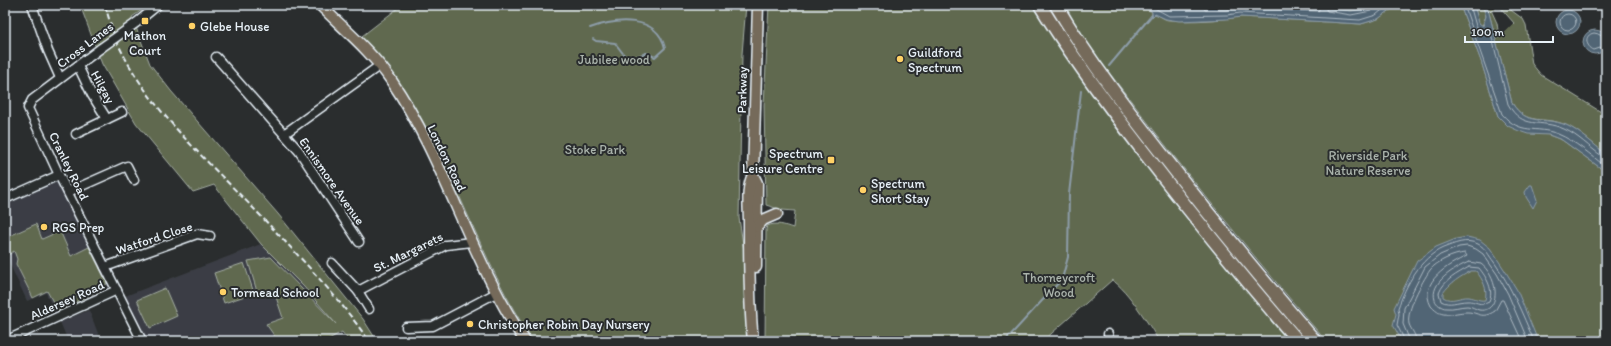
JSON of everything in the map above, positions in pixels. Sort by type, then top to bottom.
[{"type":"highway","points":[[1040,5],[1096,90],[1119,120],[1216,245],[1298,341]]},
{"type":"highway","points":[[1056,5],[1085,50],[1144,131],[1230,240],[1316,341]]},
{"type":"main road","name":"London Road","points":[[320,5],[390,79],[419,129],[444,179],[471,242],[496,293],[509,318],[525,341]]},
{"type":"main road","name":"Parkway","points":[[753,341],[749,296],[749,182],[753,175],[758,5]]},
{"type":"main road","name":"Parkway","points":[[753,175],[757,183],[756,341]]},
{"type":"main road","points":[[757,227],[763,220],[777,214]]},
{"type":"street","points":[[32,5],[48,51],[60,78]]},
{"type":"street","name":"Cross Lanes","points":[[28,108],[32,100],[158,5]]},
{"type":"street","name":"Ennismore Avenue","points":[[216,57],[299,151],[359,242]]},
{"type":"street","name":"Hilgay","points":[[78,66],[92,95],[107,119]]},
{"type":"street","name":"Ennismore Avenue","points":[[284,134],[379,66]]},
{"type":"street","name":"Cranley Road","points":[[28,108],[58,175],[68,192],[142,341]]},
{"type":"street","name":"Hilgay","points":[[76,134],[122,112]]},
{"type":"street","points":[[68,192],[127,166],[134,180]]},
{"type":"street","points":[[5,199],[58,175]]},
{"type":"street","name":"Watford Close","points":[[105,267],[197,234],[210,236]]},
{"type":"street","name":"St. Margarets","points":[[358,291],[446,245],[471,242]]},
{"type":"street","points":[[332,263],[358,291],[370,309]]},
{"type":"street","name":"Aldersey Road","points":[[5,341],[117,290]]},
{"type":"street","points":[[406,327],[433,326],[496,293]]},
{"type":"shaded area","name":"RGS Prep","points":[[58,177],[114,289],[56,315],[46,293],[27,301],[5,254],[5,201]]},
{"type":"shaded area","name":"Tormead School","points":[[261,244],[304,287],[342,332],[328,341],[148,341],[125,296]]},
{"type":"shaded area","points":[[89,310],[101,341],[68,341],[60,322]]},
{"type":"green space","points":[[80,5],[139,5],[142,10],[132,17],[150,64],[171,91],[278,214],[363,319],[377,341],[349,341],[342,332],[325,341],[278,341],[266,324],[283,318],[274,291],[258,295],[248,261],[271,257],[336,324],[304,287],[261,244],[214,185],[193,192],[136,123],[102,64]]},
{"type":"green space","name":"Stoke Park","points":[[402,5],[746,5],[742,54],[739,218],[747,271],[752,341],[533,341],[497,278],[436,146],[418,114],[395,77],[362,39],[362,36]]},
{"type":"green space","name":"Thorneycroft Wood","points":[[769,5],[1033,5],[1091,93],[1154,178],[1289,341],[1159,341],[1131,299],[1112,280],[1043,341],[765,341],[766,229],[767,226],[774,224],[780,224],[793,228],[795,211],[782,210],[766,205],[764,105]]},
{"type":"green space","name":"Riverside Park Nature Reserve","points":[[1065,5],[1144,5],[1152,12],[1152,14],[1169,20],[1187,21],[1241,17],[1361,24],[1378,19],[1397,5],[1460,5],[1481,61],[1498,116],[1562,140],[1606,172],[1606,341],[1326,341],[1258,261],[1170,152],[1094,52]]},
{"type":"green space","points":[[1168,5],[1239,5],[1177,7]]},
{"type":"green space","points":[[1299,5],[1373,5],[1365,9],[1351,11]]},
{"type":"green space","points":[[1474,5],[1482,5],[1486,16],[1482,26],[1479,23]]},
{"type":"green space","points":[[1487,5],[1504,5],[1523,19],[1526,25],[1532,64],[1541,75],[1606,115],[1606,154],[1582,134],[1566,125],[1558,122],[1530,118],[1518,110],[1512,103]],"holes":[[[1499,6],[1514,23],[1499,38],[1497,23],[1491,10]]]},
{"type":"green space","points":[[36,224],[42,239],[60,231],[71,256],[89,247],[107,283],[102,291],[94,293],[58,311],[47,291],[33,298],[16,264],[17,259],[14,251],[8,255],[5,249],[5,238]]},
{"type":"green space","points":[[244,263],[254,293],[224,303],[214,273]]},
{"type":"green space","points":[[165,288],[177,316],[150,328],[137,300]]},
{"type":"water","points":[[1144,5],[1168,5],[1177,7],[1299,5],[1351,11],[1365,9],[1373,5],[1397,5],[1378,19],[1361,24],[1241,17],[1179,21],[1166,19],[1155,14],[1152,17],[1152,12]]},
{"type":"water","points":[[1460,5],[1474,5],[1479,23],[1483,26],[1486,16],[1483,5],[1487,5],[1512,103],[1518,110],[1524,115],[1536,120],[1558,122],[1566,125],[1587,138],[1606,154],[1606,172],[1562,140],[1549,135],[1528,134],[1519,131],[1508,126],[1498,116],[1481,61]]},
{"type":"water","points":[[1568,10],[1577,13],[1580,22],[1577,31],[1568,34],[1559,31],[1556,22],[1559,13]]},
{"type":"water","points":[[1595,30],[1604,33],[1607,42],[1604,51],[1595,54],[1586,51],[1583,42],[1586,33]]},
{"type":"water","points":[[1530,185],[1532,185],[1537,200],[1533,208],[1526,197],[1525,192]]},
{"type":"water","points":[[1467,237],[1480,240],[1490,248],[1517,290],[1538,341],[1402,341],[1393,325],[1396,314],[1394,308],[1417,261],[1436,247],[1456,239]],"holes":[[[1471,271],[1476,271],[1484,285],[1486,292],[1485,300],[1469,297],[1453,299],[1446,299],[1443,297],[1443,293],[1452,283]]]},
{"type":"waterway","points":[[1109,66],[1152,15]]},
{"type":"waterway","points":[[590,28],[623,21],[644,24],[653,29],[661,37],[665,48],[655,57],[646,53],[628,60],[615,43],[596,41],[593,39]]},
{"type":"waterway","points":[[1005,341],[1062,279],[1068,257],[1069,194],[1081,91]]},
{"type":"railway","points":[[105,5],[113,32],[120,48],[133,72],[148,94],[182,135],[316,275],[344,307],[369,341]]},
{"type":"place","name":"Mathon Court","points":[[145,21]]},
{"type":"place","name":"Glebe House","points":[[192,26]]},
{"type":"place","name":"Guildford Spectrum","points":[[900,59]]},
{"type":"place","name":"Spectrum Leisure Centre","points":[[831,160]]},
{"type":"place","name":"Spectrum Short Stay","points":[[863,190]]},
{"type":"place","name":"RGS Prep","points":[[44,227]]},
{"type":"place","name":"Tormead School","points":[[223,292]]},
{"type":"place","name":"Christopher Robin Day Nursery","points":[[470,324]]},
{"type":"park label","name":"Jubilee wood","points":[[614,59]]}]
